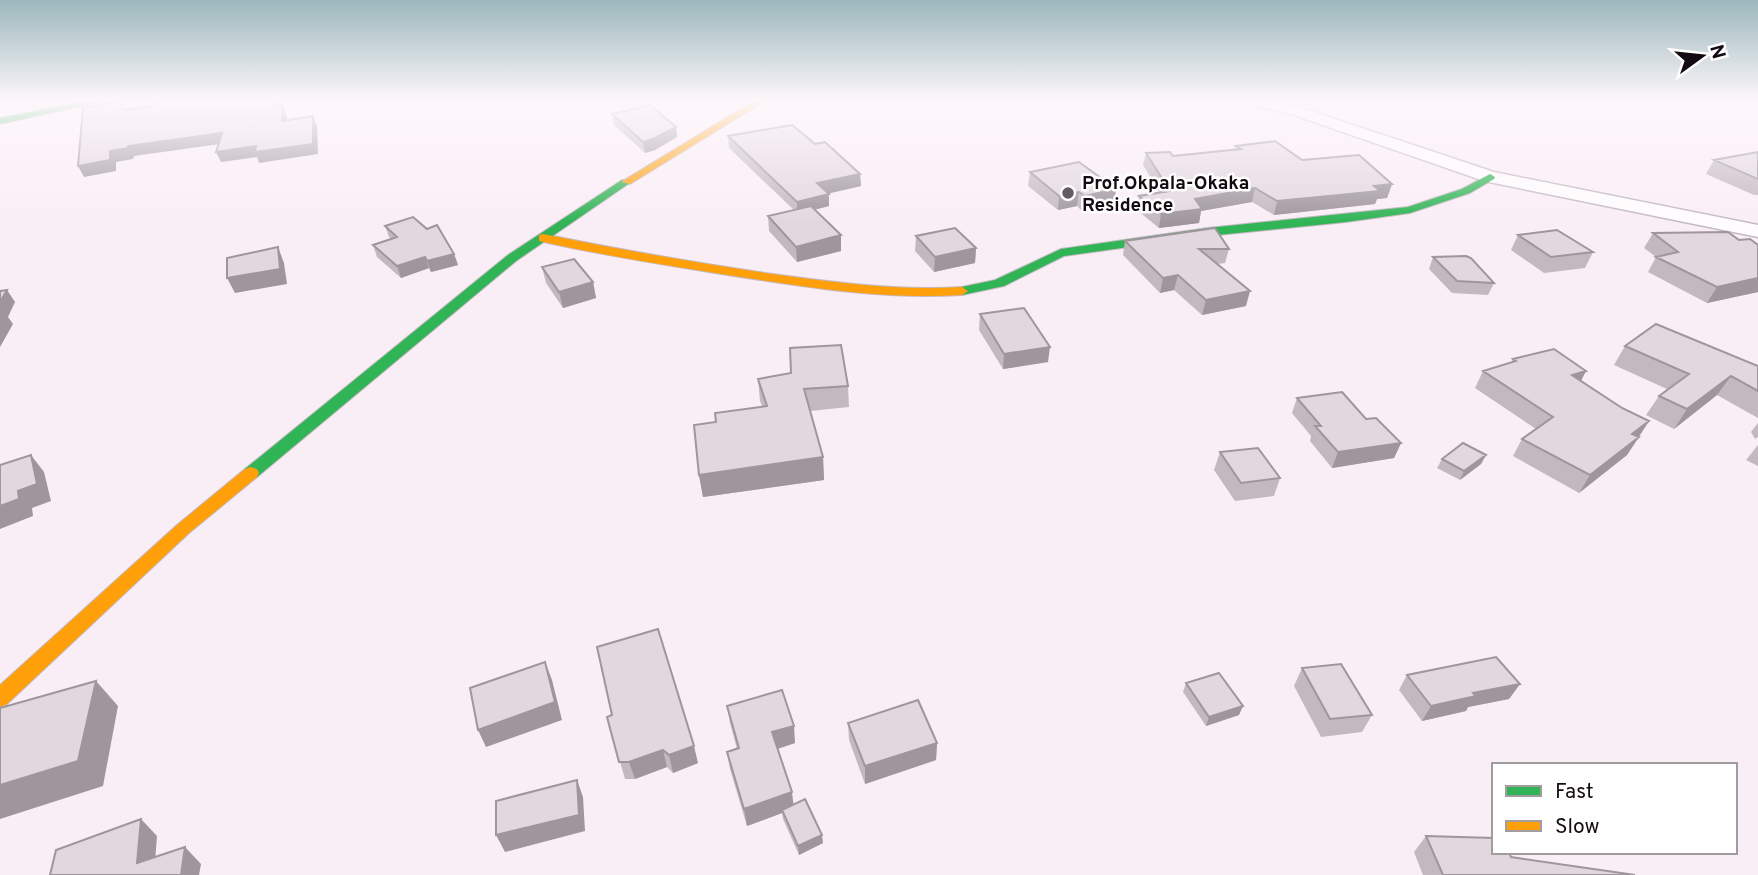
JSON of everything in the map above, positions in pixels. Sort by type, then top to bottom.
[{"type":"street","points":[[0,698],[183,529],[502,266],[646,169],[692,142]]},
{"type":"street","points":[[1386,142],[1490,177],[1758,230]]},
{"type":"street","points":[[543,238],[700,268],[822,285],[910,293],[955,291],[1012,279],[1042,259],[1061,253],[1258,226],[1389,213],[1478,187],[1490,177]]},
{"type":"building","points":[[80,142],[158,142],[110,151],[110,160],[78,166]]},
{"type":"building","points":[[219,142],[313,142],[313,144],[255,152],[256,146],[216,152]]},
{"type":"building","points":[[734,142],[825,142],[860,174],[817,183],[829,194],[797,202]]},
{"type":"building","points":[[1276,142],[1302,160],[1359,155],[1392,184],[1374,186],[1380,191],[1277,201],[1255,188],[1195,199],[1202,209],[1161,214],[1139,196],[1170,191],[1146,153],[1170,152],[1173,156],[1241,149],[1236,146]]},
{"type":"building","points":[[1758,152],[1758,179],[1714,160]]},
{"type":"building","points":[[1079,162],[1116,189],[1085,196],[1079,192],[1059,196],[1030,172]]},
{"type":"building","points":[[811,206],[841,235],[796,247],[768,216]]},
{"type":"building","points":[[413,217],[427,229],[437,225],[454,254],[427,261],[425,257],[397,266],[373,245],[397,237],[385,226]]},
{"type":"building","points":[[955,228],[976,248],[935,257],[916,236]]},
{"type":"building","points":[[1215,228],[1229,249],[1199,249],[1250,291],[1206,300],[1178,275],[1163,278],[1125,241]]},
{"type":"building","points":[[1557,230],[1593,252],[1551,257],[1518,235]]},
{"type":"building","points":[[1728,232],[1739,240],[1750,239],[1758,245],[1758,278],[1717,287],[1656,257],[1678,252],[1653,233]]},
{"type":"building","points":[[278,247],[280,269],[227,278],[227,258]]},
{"type":"building","points":[[1466,256],[1494,283],[1457,281],[1433,257]]},
{"type":"building","points":[[574,259],[593,282],[559,292],[542,267]]},
{"type":"building","points":[[7,290],[0,302],[0,291]]},
{"type":"building","points":[[1024,308],[1050,347],[1004,354],[980,314]]},
{"type":"building","points":[[1656,324],[1758,366],[1758,391],[1731,376],[1687,409],[1659,396],[1689,374],[1625,346]]},
{"type":"building","points":[[841,345],[848,386],[804,389],[823,457],[699,475],[694,425],[716,422],[715,413],[767,406],[758,379],[791,373],[790,348]]},
{"type":"building","points":[[1554,349],[1586,371],[1572,375],[1622,408],[1649,421],[1632,434],[1639,437],[1590,475],[1522,439],[1553,417],[1483,371],[1516,361],[1513,359]]},
{"type":"building","points":[[1342,392],[1366,419],[1376,418],[1401,443],[1338,452],[1315,426],[1321,426],[1297,398]]},
{"type":"building","points":[[1463,443],[1486,455],[1464,471],[1442,459]]},
{"type":"building","points":[[1258,448],[1280,478],[1241,483],[1220,452]]},
{"type":"building","points":[[31,455],[37,484],[18,491],[19,499],[0,506],[0,465]]},
{"type":"building","points":[[658,629],[694,746],[669,755],[663,750],[629,762],[619,762],[607,717],[612,715],[597,647]]},
{"type":"building","points":[[1496,657],[1520,684],[1473,693],[1476,696],[1431,706],[1407,675]]},
{"type":"building","points":[[545,662],[555,702],[478,730],[470,688]]},
{"type":"building","points":[[1341,664],[1372,715],[1330,719],[1302,668]]},
{"type":"building","points":[[1219,673],[1243,706],[1209,717],[1186,683]]},
{"type":"building","points":[[96,681],[78,761],[0,785],[0,708]]},
{"type":"building","points":[[782,690],[794,726],[772,732],[792,792],[744,809],[727,752],[739,748],[727,706]]},
{"type":"building","points":[[918,700],[937,743],[865,766],[848,723]]},
{"type":"building","points":[[577,780],[579,815],[496,835],[496,801]]},
{"type":"building","points":[[805,799],[822,835],[798,846],[782,810]]},
{"type":"building","points":[[141,819],[137,863],[185,847],[181,875],[50,875],[56,850]]},
{"type":"building","points":[[1426,836],[1492,838],[1492,854],[1510,854],[1511,857],[1635,875],[1443,875]]},
{"type":"traffic: fast","points":[[962,291],[999,283],[1061,253],[1208,232],[1410,210],[1466,191],[1490,177]]},
{"type":"traffic: fast","points":[[251,473],[512,258],[626,182]]},
{"type":"traffic: slow","points":[[626,182],[692,142]]},
{"type":"traffic: slow","points":[[543,238],[746,274],[845,288],[915,293],[962,291]]},
{"type":"traffic: slow","points":[[0,698],[183,529],[251,473]]},
{"type":"place","name":"Prof.Okpala-Okaka Residence","points":[[1068,193]]}]
